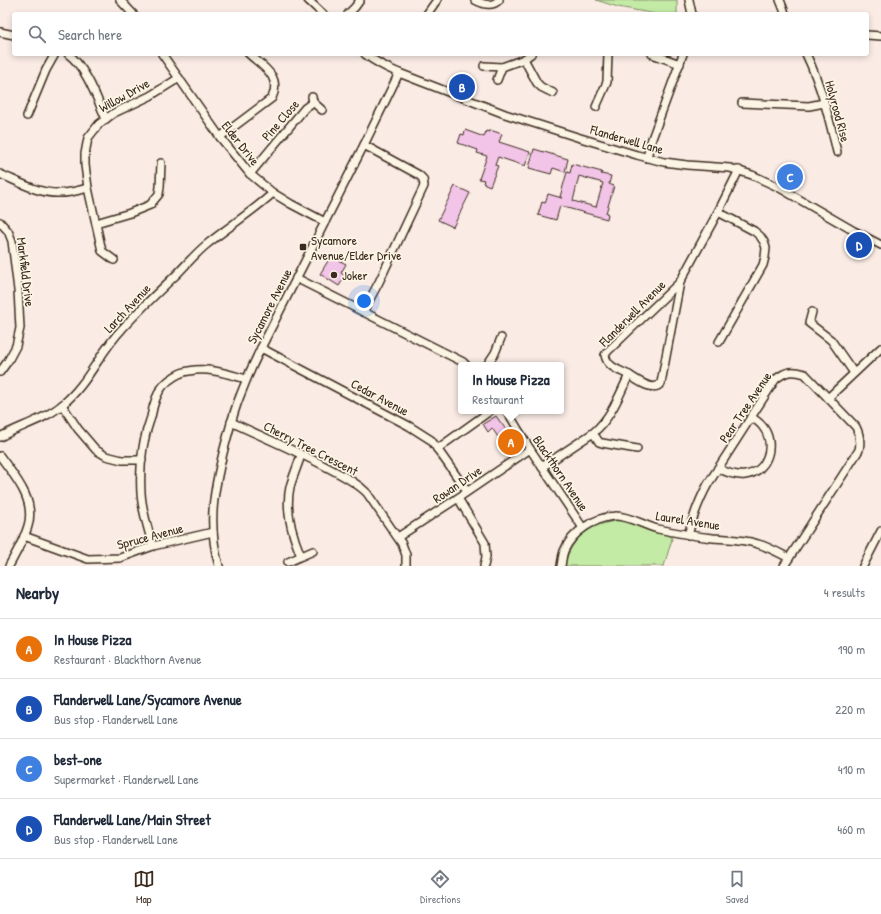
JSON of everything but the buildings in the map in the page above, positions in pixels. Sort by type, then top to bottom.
[{"type":"street","points":[[120,0],[131,12]]},
{"type":"street","points":[[308,0],[321,12]]},
{"type":"street","points":[[350,12],[360,0]]},
{"type":"street","points":[[428,12],[437,0]]},
{"type":"street","points":[[475,0],[492,5],[500,0]]},
{"type":"street","points":[[689,0],[692,12]]},
{"type":"street","points":[[780,0],[784,12]]},
{"type":"street","points":[[0,32],[12,35]]},
{"type":"street","points":[[869,35],[881,36]]},
{"type":"street","points":[[27,116],[46,70],[54,56]]},
{"type":"street","points":[[70,56],[78,62],[86,75],[106,119]]},
{"type":"street","name":"Elder Drive","points":[[163,56],[220,137],[250,174],[291,204],[325,222]]},
{"type":"street","points":[[220,137],[272,98],[275,92],[274,80],[271,74],[251,56]]},
{"type":"street","name":"Flanderwell Lane","points":[[367,56],[370,59],[399,73],[505,114],[577,137],[647,158],[672,163],[739,170],[778,187],[881,245]]},
{"type":"street","points":[[484,66],[502,67],[524,59],[528,56]]},
{"type":"street","points":[[596,107],[608,82],[608,56]]},
{"type":"street","points":[[658,56],[680,64]]},
{"type":"street","points":[[647,158],[650,144],[682,56]]},
{"type":"street","name":"Holyrood Rise","points":[[807,56],[814,72],[824,103],[837,152]]},
{"type":"street","points":[[524,59],[537,83],[541,87],[553,93]]},
{"type":"street","points":[[497,80],[502,67]]},
{"type":"street","name":"Sycamore Avenue","points":[[219,566],[213,532],[212,510],[218,475],[239,397],[261,348],[399,73]]},
{"type":"street","name":"Willow Drive","points":[[114,260],[102,250],[88,188],[85,165],[88,138],[99,124],[114,113],[150,96],[179,78]]},
{"type":"street","name":"Pine Close","points":[[250,174],[313,100],[322,110]]},
{"type":"street","points":[[742,103],[809,106],[824,103]]},
{"type":"street","points":[[363,312],[424,186],[423,179],[419,175],[364,145]]},
{"type":"street","points":[[96,223],[130,213],[150,205],[159,194],[161,163]]},
{"type":"street","name":"Flanderwell Avenue","points":[[680,282],[662,380],[659,386],[650,386],[610,366],[605,355],[608,351],[680,282],[739,170]]},
{"type":"street","points":[[0,174],[38,190],[48,192],[70,192],[88,188]]},
{"type":"street","name":"Larch Avenue","points":[[0,438],[52,413],[62,405],[75,393],[86,379],[102,353],[120,330],[140,310],[205,246],[274,193]]},
{"type":"street","points":[[718,212],[754,231],[760,236],[766,248],[766,257],[763,266],[720,342]]},
{"type":"street","name":"Markfield Drive","points":[[0,222],[8,231],[12,241],[18,290],[20,328],[16,346],[0,372]]},
{"type":"street","points":[[296,278],[463,362]]},
{"type":"street","points":[[812,312],[809,323],[831,340],[854,373]]},
{"type":"street","points":[[489,362],[501,338]]},
{"type":"street","name":"Cedar Avenue","points":[[261,348],[409,426],[431,440],[467,492]]},
{"type":"street","points":[[828,398],[881,348]]},
{"type":"street","points":[[153,546],[142,506],[141,490],[142,460],[145,437],[155,400],[163,386],[189,371],[210,370],[246,379]]},
{"type":"street","name":"Pear Tree Avenue","points":[[688,535],[702,495],[776,380],[781,374],[789,372],[805,374],[856,427],[861,441],[859,450],[784,566]]},
{"type":"street","points":[[542,467],[601,427],[607,419],[629,376]]},
{"type":"street","points":[[62,405],[78,429],[96,450],[106,456],[122,460],[142,460]]},
{"type":"street","points":[[437,449],[486,414]]},
{"type":"street","name":"Blackthorn Avenue","points":[[509,414],[530,449],[583,528]]},
{"type":"street","points":[[718,468],[730,474],[746,475],[755,472],[766,461],[770,447],[767,435],[760,423],[751,417]]},
{"type":"street","name":"Cherry Tree Crescent","points":[[232,422],[302,454],[361,487],[368,493],[402,544],[406,554],[406,566]]},
{"type":"street","points":[[593,433],[602,443],[637,449]]},
{"type":"street","name":"Rowan Drive","points":[[398,537],[530,449]]},
{"type":"street","points":[[301,556],[296,545],[291,526],[288,497],[290,486],[302,454]]},
{"type":"street","points":[[0,456],[3,466],[23,489],[28,502],[30,515],[29,525],[9,566]]},
{"type":"street","points":[[458,498],[485,543],[486,557],[484,566]]},
{"type":"street","name":"Laurel Avenue","points":[[583,528],[601,519],[623,516],[655,528],[688,535],[757,543],[789,558]]},
{"type":"street","points":[[561,566],[565,550],[569,543],[583,528]]},
{"type":"street","points":[[863,566],[881,531]]},
{"type":"street","name":"Spruce Avenue","points":[[24,536],[88,559],[120,558],[153,546],[213,532]]},
{"type":"street","points":[[288,562],[313,551]]},
{"type":"green space","points":[[596,0],[677,0],[677,12],[645,12],[618,7]]},
{"type":"green space","points":[[622,520],[649,530],[670,535],[672,539],[664,566],[564,566],[572,546],[584,533],[592,528]]},
{"type":"place","name":"Flanderwell Lane/Sycamore Avenue","points":[[462,87]]},
{"type":"place","name":"best-one","points":[[790,177]]},
{"type":"place","name":"Flanderwell Lane/Main Street","points":[[859,245]]},
{"type":"place","name":"Sycamore Avenue/Elder Drive","points":[[303,247]]},
{"type":"place","name":"Joker","points":[[334,275]]},
{"type":"place","name":"In House Pizza","points":[[511,442]]}]
